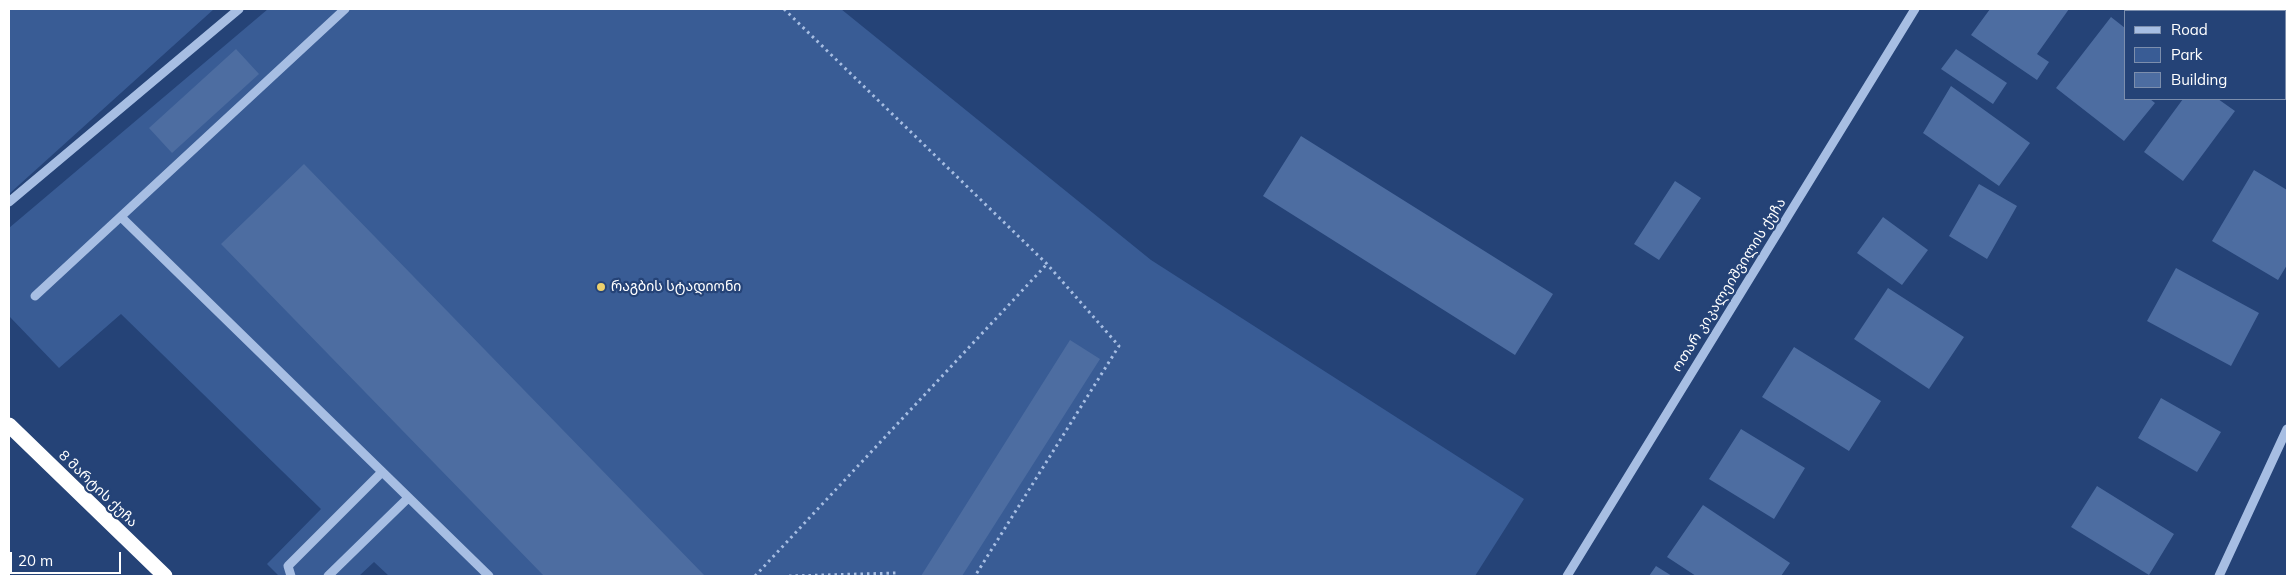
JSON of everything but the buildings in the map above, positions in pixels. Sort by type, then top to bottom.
[{"type":"highway","name":"8 მარტის ქუჩა","points":[[9,425],[165,576]]},
{"type":"street","points":[[9,202],[239,9]]},
{"type":"street","points":[[35,296],[345,9]]},
{"type":"street","name":"ოთარ კიკალეიშვილის ქუჩა","points":[[1567,576],[1915,9]]},
{"type":"street","points":[[120,217],[489,576]]},
{"type":"street","points":[[2219,576],[2287,429]]},
{"type":"street","points":[[291,576],[288,566],[382,472]]},
{"type":"street","points":[[328,576],[408,498]]},
{"type":"path","points":[[784,9],[1046,264],[1119,346],[975,576]]},
{"type":"path","points":[[755,576],[1046,264]]},
{"type":"path","points":[[789,576],[896,573],[894,576]]},
{"type":"green space","points":[[9,9],[214,9],[9,194]]},
{"type":"green space","name":"რაგბის სტადიონი","points":[[268,9],[841,9],[1151,260],[1524,499],[1475,576],[389,576],[374,562],[359,576],[279,576],[267,564],[321,509],[121,314],[59,368],[9,316],[9,228]]},
{"type":"place","name":"რაგბის სტადიონი","points":[[601,287]]}]
